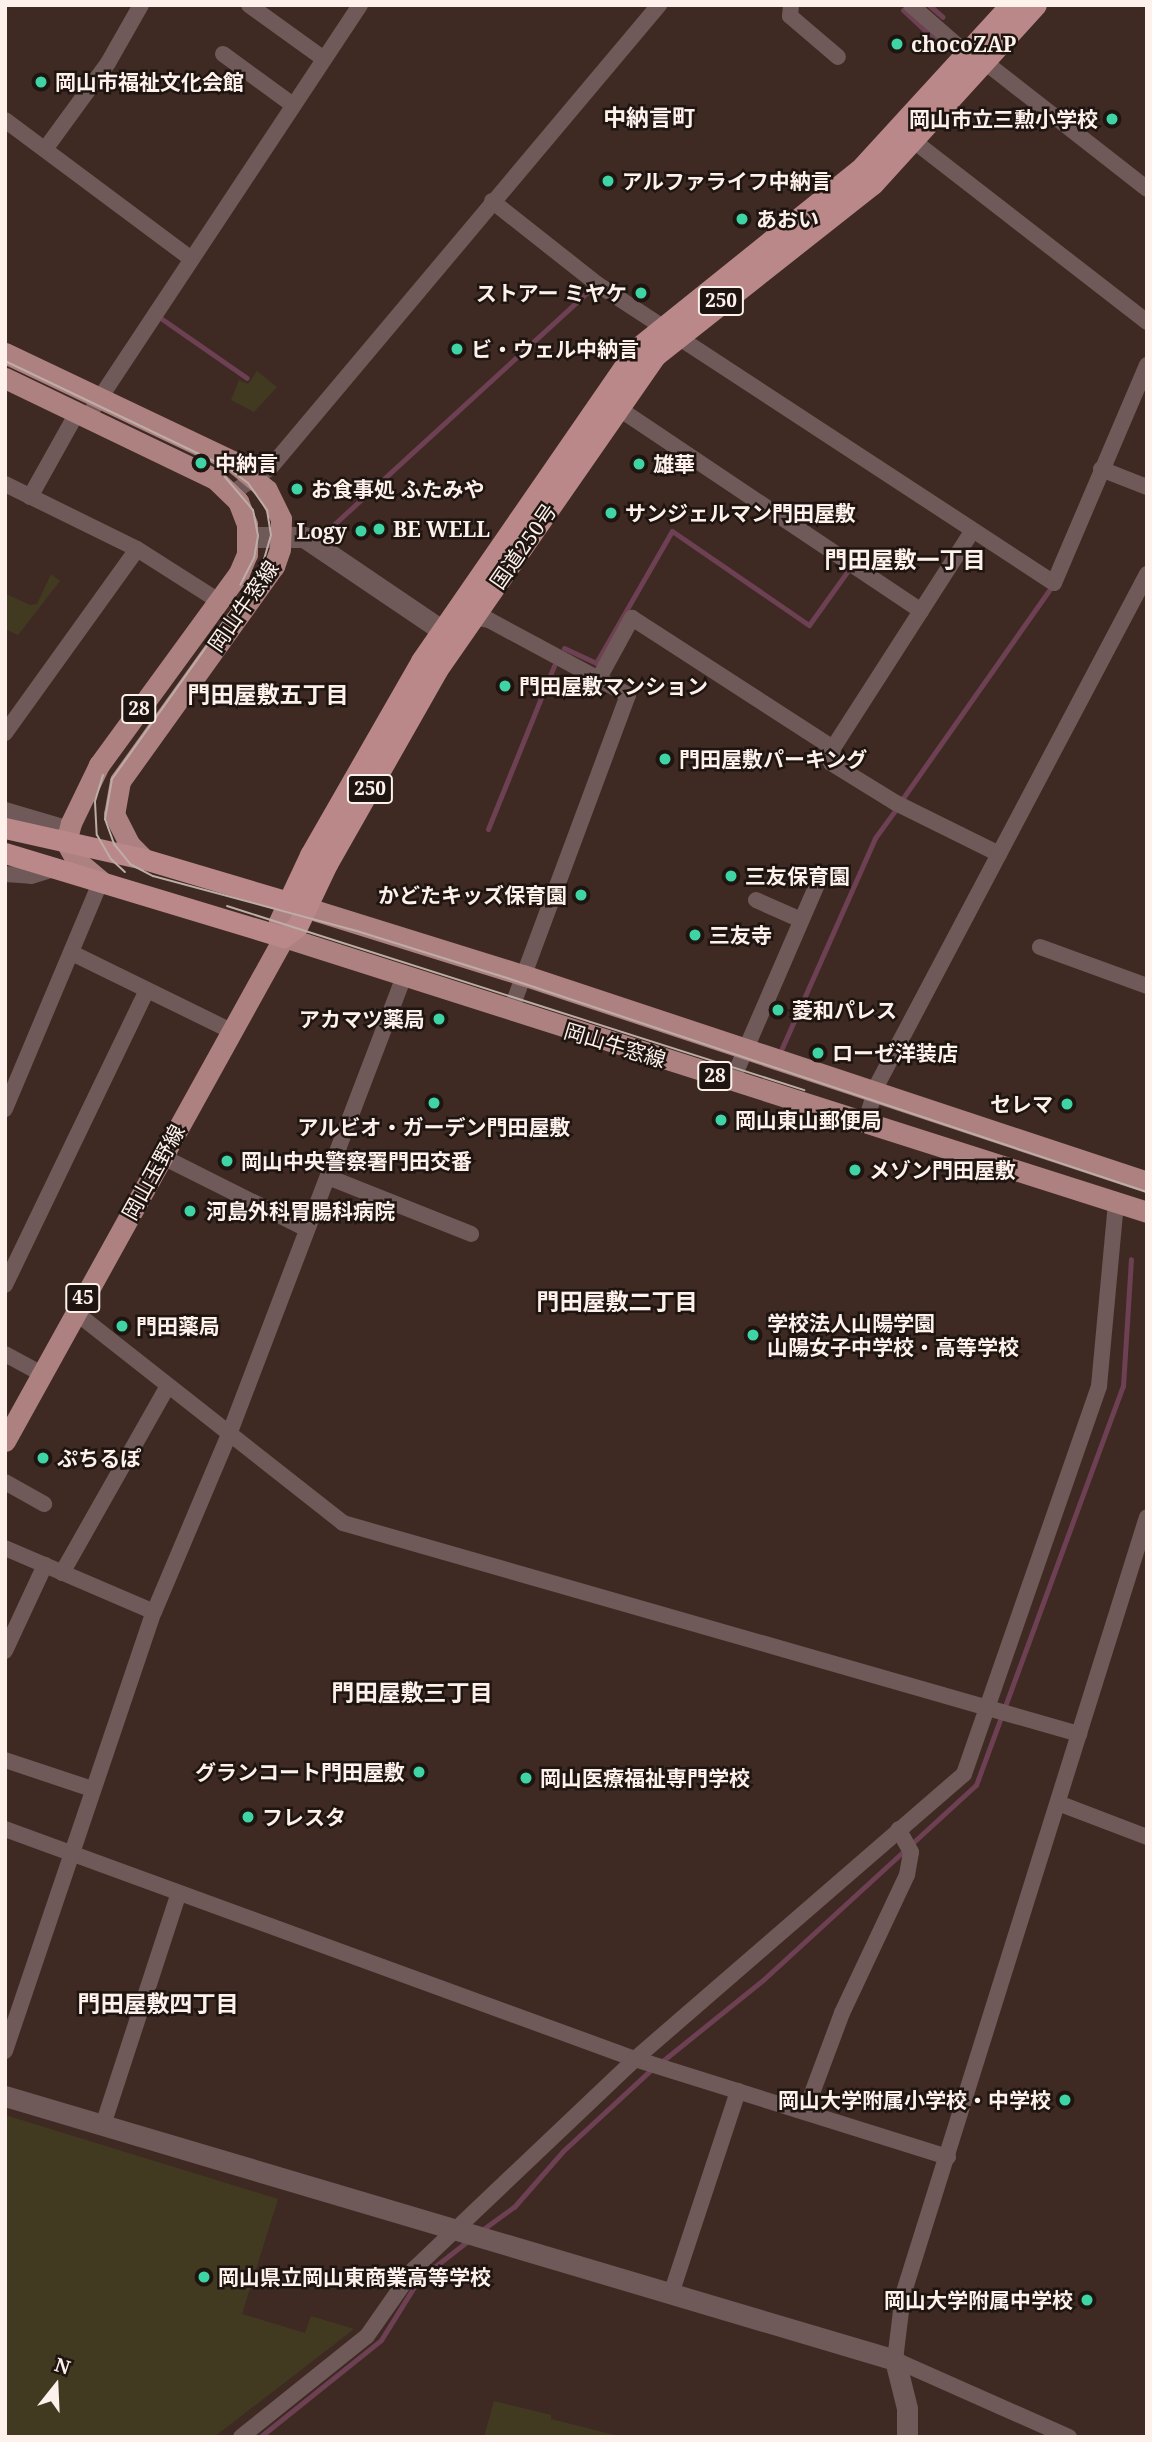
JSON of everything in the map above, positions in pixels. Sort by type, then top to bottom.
[{"type":"highway","name":"国道250号","points":[[977,58],[1010,5]]},
{"type":"highway","name":"国道250号","points":[[284,937],[297,927],[297,904],[450,630],[610,403],[654,356],[669,330],[873,184],[906,135],[977,58],[1036,5]]},
{"type":"highway","name":"国道250号","points":[[450,630],[475,616],[610,403]]},
{"type":"highway","points":[[5,828],[68,835],[104,850],[144,859],[297,904]]},
{"type":"highway","points":[[5,853],[284,937]]},
{"type":"main road","name":"岡山牛窓線","points":[[5,354],[209,448],[256,478],[276,505],[282,533],[274,566],[124,773],[104,850],[100,881]]},
{"type":"main road","points":[[5,378],[198,470],[232,493]]},
{"type":"main road","name":"岡山牛窓線","points":[[68,835],[99,765],[239,573],[249,537],[244,512],[232,493]]},
{"type":"main road","points":[[114,814],[123,835],[144,859]]},
{"type":"main road","points":[[68,835],[76,860],[100,881]]},
{"type":"main road","name":"岡山牛窓線","points":[[297,904],[523,975],[874,1095],[1147,1182]]},
{"type":"main road","name":"岡山牛窓線","points":[[284,937],[510,1012],[1147,1212]]},
{"type":"main road","name":"岡山玉野線","points":[[5,1441],[284,937]]},
{"type":"street","points":[[46,148],[108,63],[141,5]]},
{"type":"street","points":[[249,5],[324,59]]},
{"type":"street","points":[[30,497],[82,415],[100,398],[190,258],[360,5]]},
{"type":"street","points":[[232,493],[270,468],[659,5]]},
{"type":"street","points":[[791,5],[790,16],[838,57]]},
{"type":"street","points":[[911,5],[1147,189]]},
{"type":"street","points":[[223,54],[293,105]]},
{"type":"street","points":[[5,120],[190,258]]},
{"type":"street","points":[[906,135],[1147,322]]},
{"type":"street","points":[[492,201],[597,284],[971,533],[1054,583],[1147,365]]},
{"type":"street","points":[[610,403],[921,611]]},
{"type":"street","points":[[1101,469],[1147,487]]},
{"type":"street","points":[[5,484],[137,550],[217,600]]},
{"type":"street","points":[[249,537],[282,533],[304,537],[423,617],[450,630]]},
{"type":"street","points":[[971,533],[833,748],[831,763],[896,803],[999,854]]},
{"type":"street","points":[[5,733],[137,550]]},
{"type":"street","points":[[865,1123],[874,1095],[1147,574]]},
{"type":"street","points":[[475,616],[628,695],[510,1012]]},
{"type":"street","points":[[598,680],[632,618],[833,748]]},
{"type":"street","points":[[5,810],[68,835]]},
{"type":"street","points":[[5,874],[31,876],[57,868]]},
{"type":"street","points":[[732,1082],[742,1050],[821,875]]},
{"type":"street","points":[[5,1109],[100,881]]},
{"type":"street","points":[[756,900],[802,920]]},
{"type":"street","points":[[1040,947],[1147,986]]},
{"type":"street","points":[[72,953],[231,1031]]},
{"type":"street","points":[[5,2051],[154,1612],[230,1432],[404,977]]},
{"type":"street","points":[[5,1285],[147,989]]},
{"type":"street","points":[[161,1156],[307,1229]]},
{"type":"street","points":[[328,1177],[471,1234]]},
{"type":"street","points":[[241,2437],[367,2336],[414,2269],[466,2234],[641,2061],[905,1841],[964,1774],[991,1706],[1099,1386],[1116,1202]]},
{"type":"street","points":[[75,1312],[344,1523],[1012,1712],[1079,1734]]},
{"type":"street","points":[[5,1354],[42,1374]]},
{"type":"street","points":[[62,1573],[169,1386]]},
{"type":"street","points":[[5,1482],[44,1504]]},
{"type":"street","points":[[907,2437],[907,2408],[895,2360],[903,2295],[1147,1517]]},
{"type":"street","points":[[5,1548],[154,1612]]},
{"type":"street","points":[[5,1651],[45,1565]]},
{"type":"street","points":[[5,1760],[92,1789]]},
{"type":"street","points":[[1058,1803],[1147,1837]]},
{"type":"street","points":[[5,1829],[641,2061],[948,2157]]},
{"type":"street","points":[[805,2112],[842,2013],[907,1875],[905,1841]]},
{"type":"street","points":[[103,2125],[179,1893]]},
{"type":"street","points":[[671,2294],[738,2091]]},
{"type":"street","points":[[5,2095],[895,2360],[1069,2437]]},
{"type":"shaded area","points":[[257,371],[277,387],[254,412],[231,400],[239,380],[248,384]]},
{"type":"shaded area","points":[[51,574],[60,581],[18,635],[5,629],[6,594],[30,605],[37,604]]},
{"type":"shaded area","name":"岡山県立岡山東商業高等学校","points":[[5,2115],[278,2199],[242,2314],[305,2333],[311,2316],[354,2329],[214,2437],[5,2437]]},
{"type":"shaded area","points":[[494,2401],[551,2415],[551,2419],[622,2437],[484,2437]]},
{"type":"waterway","points":[[929,5],[943,17]]},
{"type":"waterway","points":[[903,10],[946,50]]},
{"type":"waterway","points":[[330,528],[591,289]]},
{"type":"waterway","points":[[162,319],[247,378]]},
{"type":"waterway","points":[[564,648],[596,663],[672,531],[809,625],[847,572]]},
{"type":"waterway","points":[[903,798],[1049,590]]},
{"type":"waterway","points":[[488,829],[554,666]]},
{"type":"waterway","points":[[782,1048],[875,838],[896,809]]},
{"type":"waterway","points":[[660,2063],[763,1980],[976,1785],[1123,1386],[1131,1259]]},
{"type":"waterway","points":[[482,2230],[514,2207],[563,2151],[652,2069]]},
{"type":"waterway","points":[[260,2437],[381,2340],[419,2279],[469,2240]]},
{"type":"tram line","points":[[5,361],[228,468],[248,483],[267,510],[271,535],[261,570],[112,779],[105,819],[114,844],[130,864],[153,876],[360,932],[507,978],[1147,1192]]},
{"type":"tram line","points":[[225,477],[253,510],[258,536],[254,558],[240,585]]},
{"type":"tram line","points":[[103,775],[95,802],[97,835],[111,859],[125,872]]},
{"type":"tram line","points":[[227,906],[804,1090]]},
{"type":"place","name":"chocoZAP","points":[[897,44]]},
{"type":"place","name":"岡山市福祉文化会館","points":[[41,82]]},
{"type":"place","name":"岡山市立三勲小学校","points":[[1112,119]]},
{"type":"place","name":"アルファライフ中納言","points":[[608,181]]},
{"type":"place","name":"あおい","points":[[742,219]]},
{"type":"place","name":"ストアー ミヤケ","points":[[641,293]]},
{"type":"place","name":"ビ・ウェル中納言","points":[[457,349]]},
{"type":"place","name":"中納言","points":[[201,463]]},
{"type":"place","name":"雄華","points":[[639,464]]},
{"type":"place","name":"お食事処 ふたみや","points":[[297,489]]},
{"type":"place","name":"サンジェルマン門田屋敷","points":[[611,513]]},
{"type":"place","name":"BE WELL","points":[[379,529]]},
{"type":"place","name":"Logy","points":[[361,531]]},
{"type":"place","name":"門田屋敷マンション","points":[[505,686]]},
{"type":"place","name":"門田屋敷パーキング","points":[[665,759]]},
{"type":"place","name":"三友保育園","points":[[731,876]]},
{"type":"place","name":"かどたキッズ保育園","points":[[581,895]]},
{"type":"place","name":"三友寺","points":[[695,935]]},
{"type":"place","name":"菱和パレス","points":[[778,1010]]},
{"type":"place","name":"アカマツ薬局","points":[[439,1019]]},
{"type":"place","name":"ローゼ洋装店","points":[[818,1053]]},
{"type":"place","name":"アルビオ・ガーデン門田屋敷","points":[[434,1103]]},
{"type":"place","name":"セレマ","points":[[1067,1104]]},
{"type":"place","name":"岡山東山郵便局","points":[[721,1120]]},
{"type":"place","name":"岡山中央警察署門田交番","points":[[227,1161]]},
{"type":"place","name":"メゾン門田屋敷","points":[[855,1170]]},
{"type":"place","name":"河島外科胃腸科病院","points":[[190,1211]]},
{"type":"place","name":"門田薬局","points":[[122,1326]]},
{"type":"place","name":"学校法人山陽学園 山陽女子中学校・高等学校","points":[[753,1335]]},
{"type":"place","name":"ぷちるぽ","points":[[43,1458]]},
{"type":"place","name":"グランコート門田屋敷","points":[[419,1772]]},
{"type":"place","name":"岡山医療福祉専門学校","points":[[526,1778]]},
{"type":"place","name":"フレスタ","points":[[248,1817]]},
{"type":"place","name":"岡山大学附属小学校・中学校","points":[[1065,2100]]},
{"type":"place","name":"岡山県立岡山東商業高等学校","points":[[204,2277]]},
{"type":"place","name":"岡山大学附属中学校","points":[[1087,2300]]},
{"type":"district","name":"中納言町","points":[[649,117]]},
{"type":"district","name":"門田屋敷一丁目","points":[[905,559]]},
{"type":"district","name":"門田屋敷五丁目","points":[[268,694]]},
{"type":"district","name":"門田屋敷二丁目","points":[[617,1301]]},
{"type":"district","name":"門田屋敷三丁目","points":[[412,1692]]},
{"type":"district","name":"門田屋敷四丁目","points":[[158,2003]]}]
